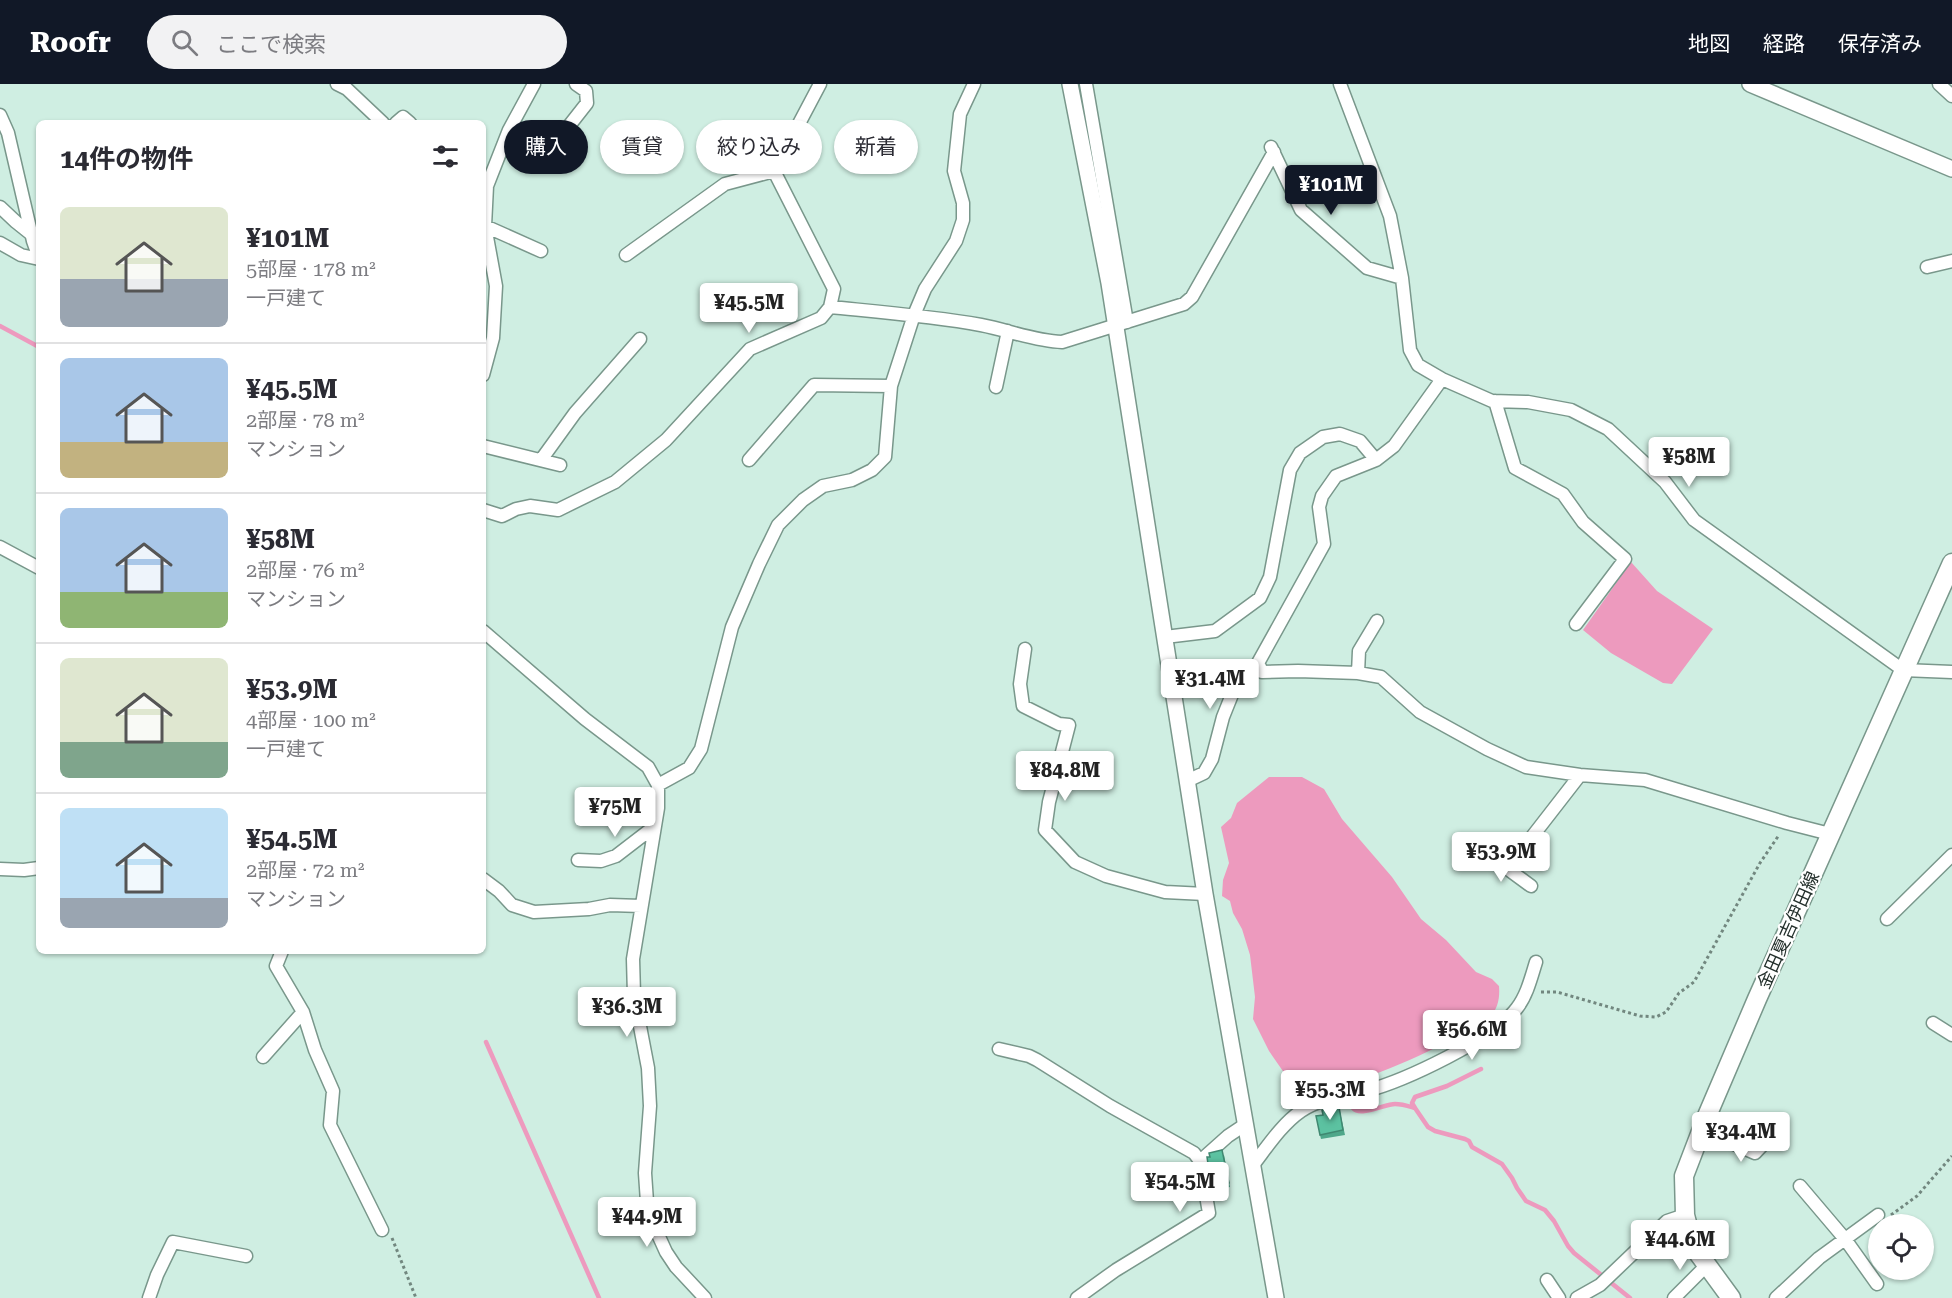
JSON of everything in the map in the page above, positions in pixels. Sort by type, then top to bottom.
[{"type":"main road","name":"金田夏吉伊田線","points":[[1731,1298],[1693,1246],[1685,1215],[1684,1176],[1757,999],[1952,563]]},
{"type":"street","points":[[337,84],[346,89],[379,120]]},
{"type":"street","points":[[514,120],[534,84]]},
{"type":"street","points":[[574,120],[587,103],[586,91],[576,84]]},
{"type":"street","points":[[801,120],[820,84]]},
{"type":"street","points":[[658,785],[689,768],[701,749],[732,627],[778,525],[803,500],[823,486],[852,480],[872,470],[885,457],[891,386],[914,315],[926,289],[956,241],[963,220],[963,203],[954,171],[960,114],[974,84]]},
{"type":"street","points":[[1070,84],[1121,324]]},
{"type":"street","points":[[1086,84],[1187,782],[1275,1298]]},
{"type":"street","points":[[1340,84],[1390,216],[1402,278],[1410,350],[1418,365],[1442,379],[1496,401],[1528,402],[1571,410],[1608,429],[1665,482],[1694,520],[1903,670],[1952,672]]},
{"type":"street","points":[[1750,84],[1952,169]]},
{"type":"street","points":[[1939,84],[1952,96]]},
{"type":"street","points":[[0,115],[8,133],[34,238]]},
{"type":"street","points":[[486,183],[504,141]]},
{"type":"street","points":[[830,307],[914,315],[982,325],[1062,342],[1184,304],[1192,297],[1272,149],[1301,210],[1367,268],[1402,278]]},
{"type":"street","points":[[626,255],[725,184],[763,174]]},
{"type":"street","points":[[486,511],[502,516],[516,509],[530,506],[558,510],[615,482],[666,440],[750,349],[821,318],[830,307],[834,289],[776,174]]},
{"type":"street","points":[[0,207],[34,238]]},
{"type":"street","points":[[486,226],[541,250]]},
{"type":"street","points":[[486,231],[496,286],[493,338],[486,364]]},
{"type":"street","points":[[0,243],[21,255],[36,258]]},
{"type":"street","points":[[1927,267],[1952,261]]},
{"type":"street","points":[[996,387],[1008,331]]},
{"type":"street","points":[[540,460],[575,413],[640,339]]},
{"type":"street","points":[[1442,379],[1394,446],[1376,460],[1336,476],[1322,496],[1319,507],[1324,544],[1257,663],[1262,672],[1358,673],[1381,677],[1420,712],[1526,767],[1580,776],[1645,780],[1830,834]]},
{"type":"street","points":[[748,460],[789,417],[814,385],[891,386]]},
{"type":"street","points":[[1496,401],[1515,468],[1563,494],[1583,522],[1625,560],[1576,624]]},
{"type":"street","points":[[1165,637],[1215,631],[1260,598],[1270,577],[1290,470],[1300,453],[1323,437],[1340,434],[1360,441],[1376,460]]},
{"type":"street","points":[[486,447],[560,465]]},
{"type":"street","points":[[0,547],[36,566]]},
{"type":"street","points":[[1358,673],[1359,651],[1377,621]]},
{"type":"street","points":[[486,634],[585,719],[648,768],[658,785],[658,808],[633,959],[634,995],[648,1077],[650,1106],[645,1173],[647,1202],[666,1252],[676,1267],[705,1298]]},
{"type":"street","points":[[1026,649],[1020,684],[1023,706],[1059,724],[1069,724],[1049,802],[1046,830],[1075,862],[1106,876],[1165,892],[1205,894]]},
{"type":"street","points":[[1187,782],[1204,773],[1212,759],[1223,717],[1233,692],[1260,667]]},
{"type":"street","points":[[1507,869],[1580,776]]},
{"type":"street","points":[[578,860],[601,861],[616,856],[655,826]]},
{"type":"street","points":[[1887,919],[1952,855]]},
{"type":"street","points":[[1490,856],[1531,886]]},
{"type":"street","points":[[0,869],[36,868]]},
{"type":"street","points":[[486,881],[512,905],[534,912],[589,909],[610,905],[641,906]]},
{"type":"street","points":[[281,954],[276,966],[303,1012],[315,1050],[333,1091],[330,1125],[382,1230]]},
{"type":"street","points":[[1253,1166],[1269,1144],[1301,1111],[1328,1099],[1384,1085],[1467,1047],[1499,1025],[1516,1010],[1527,992],[1536,962]]},
{"type":"street","points":[[262,1057],[303,1012]]},
{"type":"street","points":[[1933,1023],[1952,1035]]},
{"type":"street","points":[[999,1049],[1037,1060],[1127,1116],[1194,1154],[1200,1161],[1209,1213],[1116,1270],[1077,1298]]},
{"type":"street","points":[[1200,1161],[1228,1136],[1246,1124]]},
{"type":"street","points":[[1702,1130],[1755,1152],[1771,1136]]},
{"type":"street","points":[[1800,1186],[1845,1239],[1877,1284]]},
{"type":"street","points":[[1577,1298],[1600,1285],[1613,1274],[1667,1221],[1685,1215]]},
{"type":"street","points":[[1776,1298],[1819,1258],[1868,1222]]},
{"type":"street","points":[[149,1298],[173,1242],[246,1256]]},
{"type":"street","points":[[1674,1298],[1707,1265]]},
{"type":"street","points":[[1547,1280],[1559,1298]]},
{"type":"path","points":[[1527,992],[1563,994],[1640,1016],[1656,1017],[1665,1012],[1679,993],[1694,982],[1760,863],[1787,823]]},
{"type":"path","points":[[1893,1214],[1917,1196],[1952,1156]]},
{"type":"path","points":[[382,1230],[391,1234],[416,1298]]},
{"type":"shaded area","points":[[1631,562],[1657,591],[1713,629],[1672,684],[1663,683],[1611,653],[1583,630]]},
{"type":"shaded area","points":[[1269,777],[1302,777],[1324,789],[1342,819],[1392,877],[1421,919],[1446,940],[1476,972],[1492,979],[1499,986],[1498,1004],[1488,1019],[1437,1047],[1380,1072],[1321,1090],[1301,1094],[1296,1090],[1269,1051],[1253,1019],[1255,997],[1250,955],[1230,901],[1222,896],[1223,880],[1229,863],[1221,827],[1231,818],[1237,803]]},
{"type":"building","points":[[1339,1107],[1343,1130],[1320,1135],[1316,1116],[1323,1115],[1322,1110]]},
{"type":"building","points":[[1222,1150],[1229,1183],[1209,1187],[1205,1164],[1208,1164],[1207,1157],[1210,1157],[1209,1153]]},
{"type":"waterway","points":[[0,326],[36,345]]},
{"type":"waterway","points":[[486,1042],[599,1298]]},
{"type":"waterway","points":[[1415,1108],[1412,1103],[1415,1097],[1447,1086],[1481,1069]]},
{"type":"waterway","points":[[1345,1084],[1350,1103],[1356,1110],[1367,1111],[1395,1104],[1415,1108],[1428,1127],[1465,1139],[1472,1147],[1502,1164],[1526,1201],[1545,1210],[1574,1253],[1630,1298]]}]
